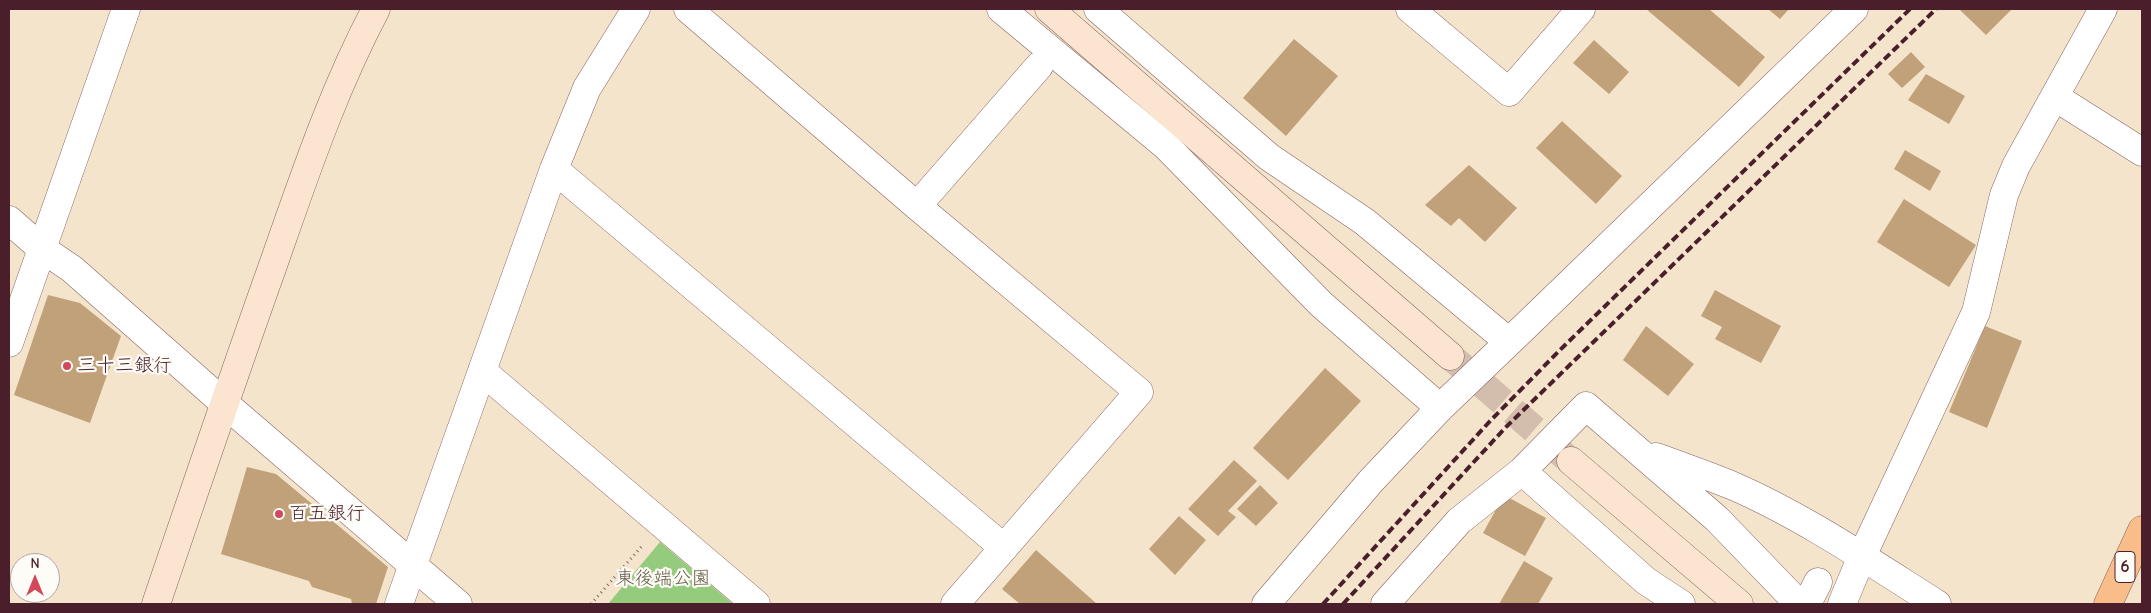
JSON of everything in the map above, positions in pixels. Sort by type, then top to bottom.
[{"type":"main road","name":"6","points":[[2108,604],[2142,530]]},
{"type":"street","points":[[9,343],[126,9]]},
{"type":"street","points":[[156,604],[224,403],[320,132],[357,45],[376,9]]},
{"type":"street","points":[[399,604],[554,169],[587,88],[636,9]]},
{"type":"street","points":[[688,9],[917,206],[1139,392],[955,604]]},
{"type":"street","points":[[1001,9],[1166,146],[1321,304],[1440,408]]},
{"type":"street","points":[[1049,9],[1450,356]]},
{"type":"street","points":[[1098,9],[1269,157],[1365,222],[1509,342]]},
{"type":"street","points":[[1410,9],[1509,92],[1581,9]]},
{"type":"street","points":[[1266,604],[1371,481],[1440,408],[1854,9]]},
{"type":"street","points":[[1842,604],[1862,556],[1976,312],[2004,195],[2016,166],[2101,10]]},
{"type":"street","points":[[917,206],[1039,66]]},
{"type":"street","points":[[2055,97],[2142,152]]},
{"type":"street","points":[[554,169],[1004,548]]},
{"type":"street","points":[[9,220],[41,248],[72,269],[224,403],[458,604]]},
{"type":"street","points":[[482,371],[756,604]]},
{"type":"street","points":[[1385,604],[1460,521],[1522,471],[1586,406],[1718,519],[1799,604]]},
{"type":"street","points":[[1638,450],[1732,486],[1786,513],[1862,556],[1937,604]]},
{"type":"street","points":[[1571,461],[1739,604]]},
{"type":"street","points":[[1522,471],[1646,581],[1681,604]]},
{"type":"path","points":[[591,604],[661,524]]},
{"type":"green space","name":"東後端公園","points":[[660,542],[733,604],[608,604]]},
{"type":"building","points":[[1646,9],[1709,9],[1765,57],[1739,87]]},
{"type":"building","points":[[1768,9],[1789,9],[1780,19]]},
{"type":"building","points":[[1959,9],[2012,9],[1986,35]]},
{"type":"building","points":[[1294,39],[1338,76],[1286,136],[1243,98]]},
{"type":"building","points":[[1594,40],[1629,72],[1609,94],[1573,63]]},
{"type":"building","points":[[1911,52],[1925,67],[1902,88],[1888,74]]},
{"type":"building","points":[[1926,74],[1965,96],[1949,124],[1908,100]]},
{"type":"building","points":[[1562,121],[1622,176],[1596,204],[1536,148]]},
{"type":"building","points":[[1905,150],[1941,171],[1930,191],[1894,169]]},
{"type":"building","points":[[1469,165],[1517,208],[1485,242],[1459,218],[1451,226],[1425,205]]},
{"type":"building","points":[[1904,199],[1976,245],[1949,287],[1877,242]]},
{"type":"building","points":[[1715,290],[1781,326],[1761,363],[1715,339],[1722,327],[1701,316]]},
{"type":"building","name":"三十三銀行","points":[[48,295],[80,303],[121,336],[90,423],[14,395]]},
{"type":"building","points":[[1646,326],[1694,364],[1668,396],[1623,360]]},
{"type":"building","points":[[1985,326],[2022,341],[1987,428],[1949,412]]},
{"type":"building","points":[[1325,368],[1361,401],[1288,480],[1253,448]]},
{"type":"building","points":[[1234,460],[1257,481],[1228,511],[1236,517],[1218,536],[1188,509]]},
{"type":"building","name":"百五銀行","points":[[247,467],[276,474],[388,567],[376,604],[352,604],[351,599],[312,587],[309,581],[221,554]]},
{"type":"building","points":[[1260,485],[1278,503],[1256,526],[1237,509]]},
{"type":"building","points":[[1504,495],[1546,518],[1525,556],[1483,533]]},
{"type":"building","points":[[1179,516],[1206,540],[1175,575],[1149,549]]},
{"type":"building","points":[[1036,550],[1097,604],[1020,604],[1002,589]]},
{"type":"building","points":[[1524,561],[1553,578],[1538,604],[1499,604]]},
{"type":"tunnel","points":[[1450,356],[1568,459]]},
{"type":"railway","points":[[1323,604],[1491,420],[1560,350],[1910,9]]},
{"type":"railway","points":[[1343,604],[1506,427],[1936,9]]},
{"type":"place","name":"三十三銀行","points":[[67,366]]},
{"type":"place","name":"百五銀行","points":[[279,514]]}]
